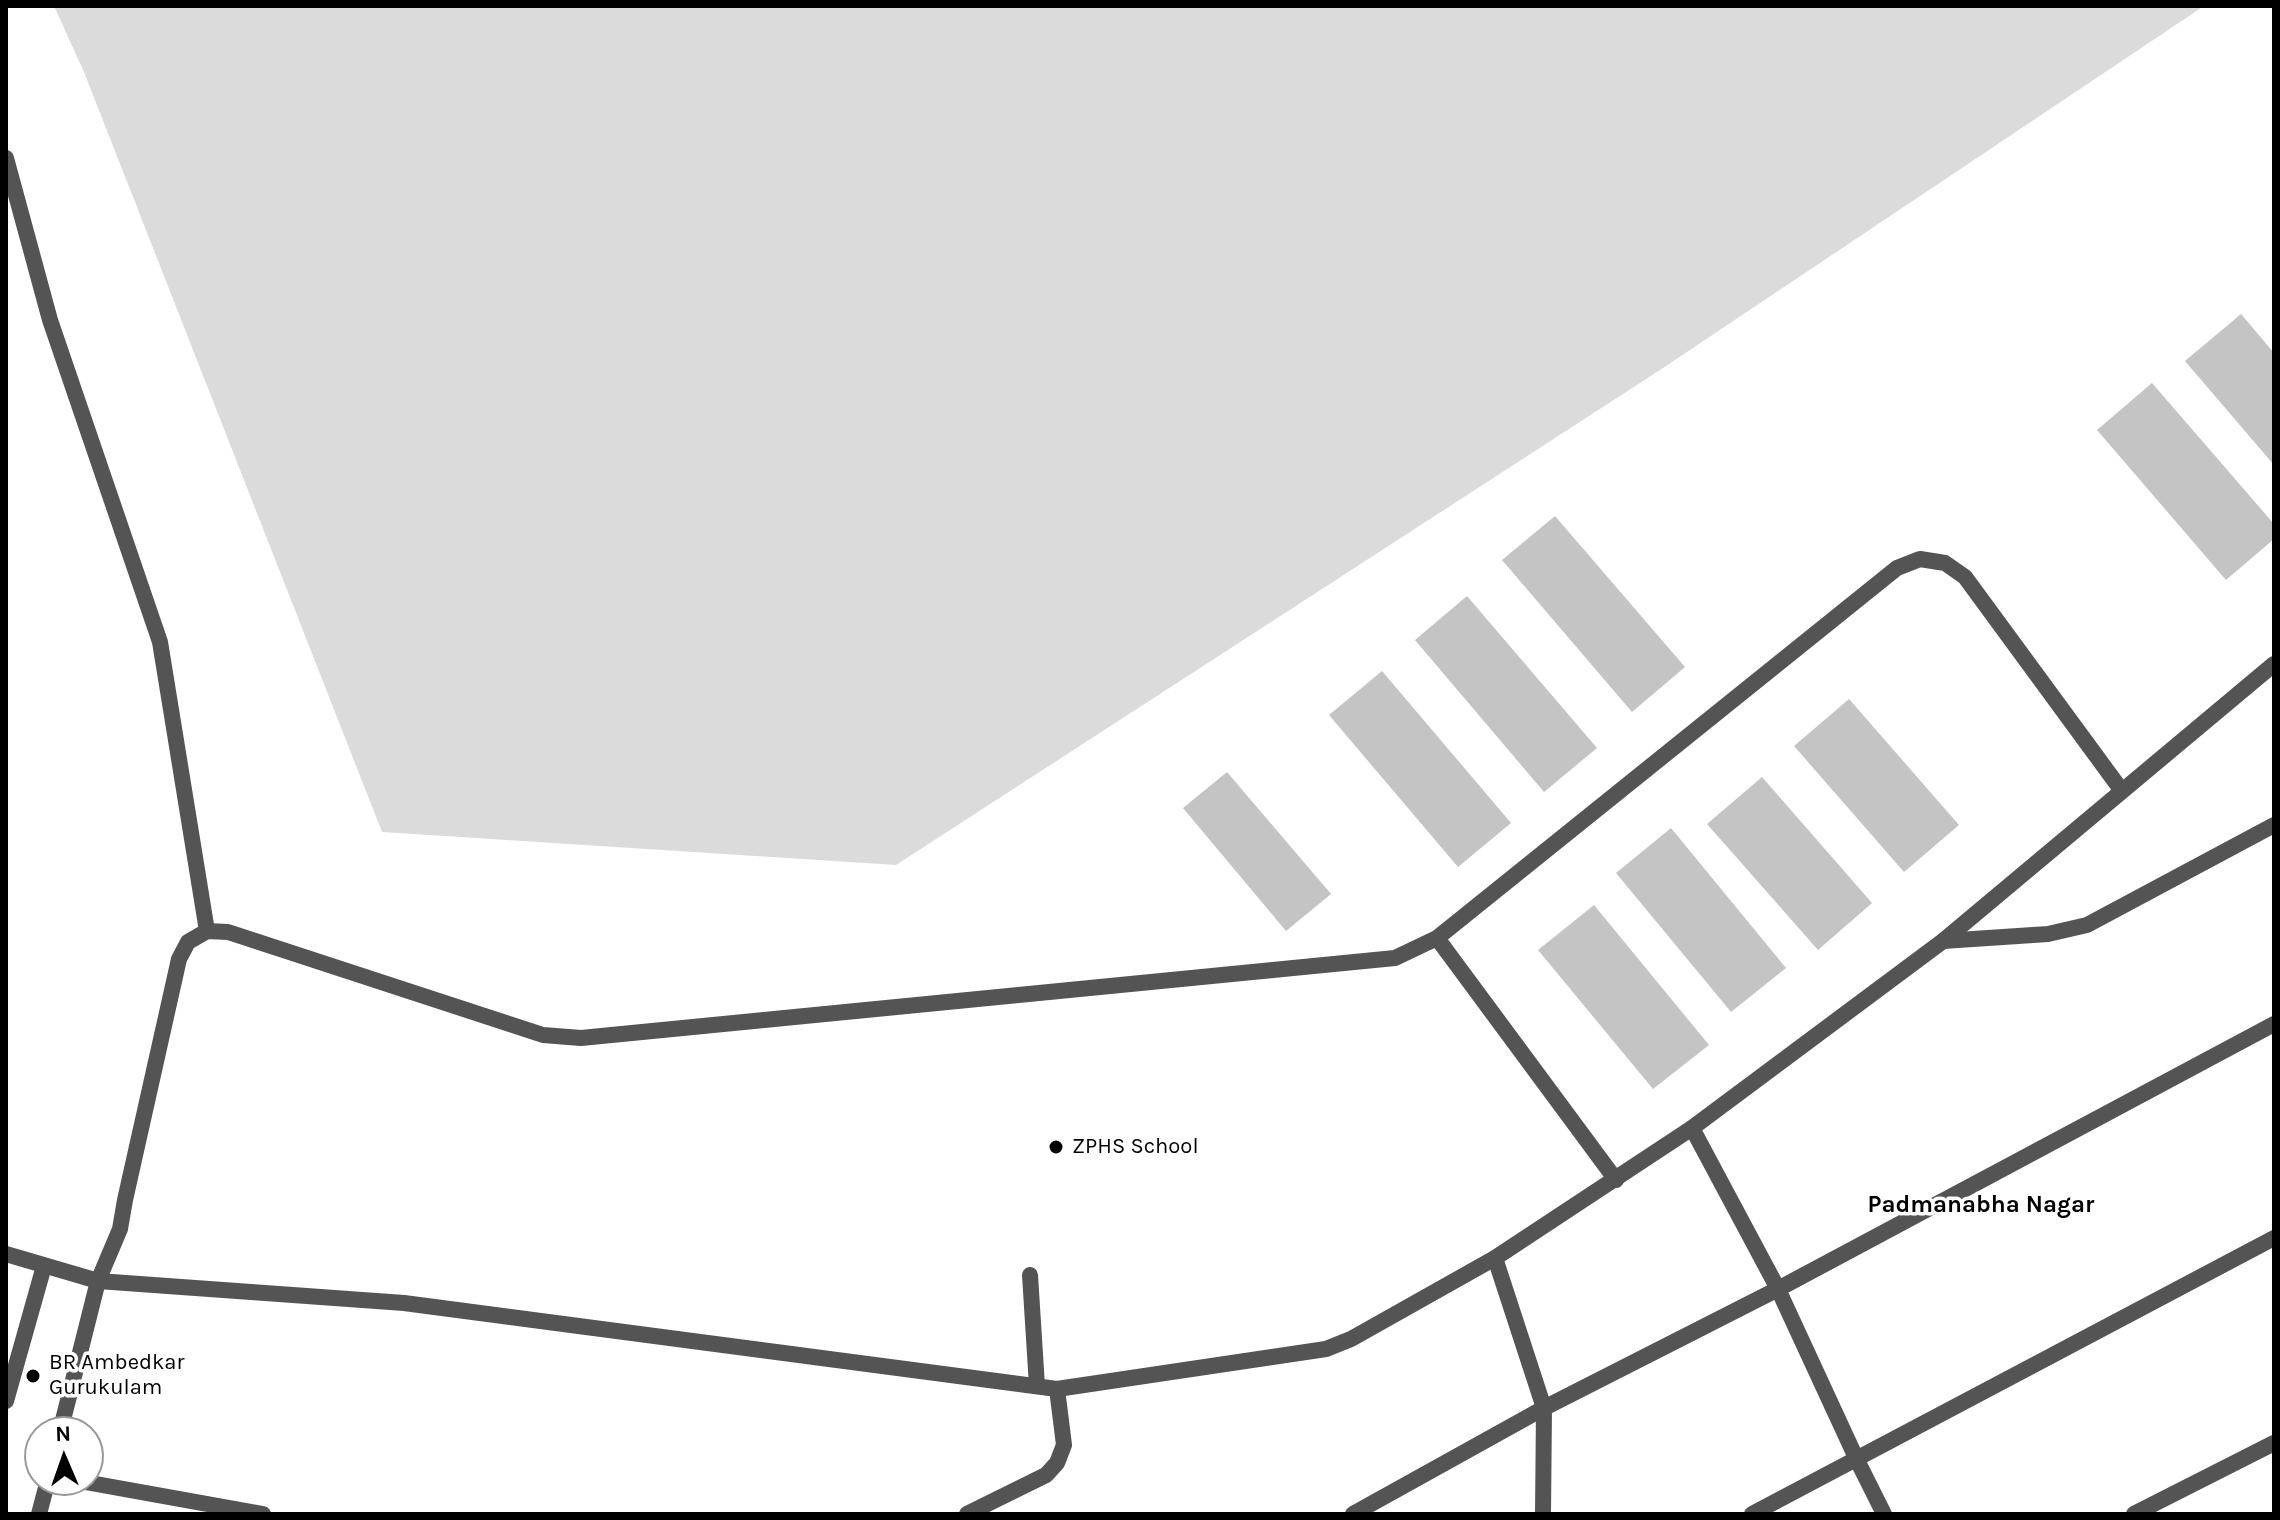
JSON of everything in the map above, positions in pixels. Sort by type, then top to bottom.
[{"type":"street","points":[[6,158],[50,320],[160,642],[207,931]]},
{"type":"street","points":[[64,1416],[98,1281],[120,1229],[179,959],[188,942],[207,931],[228,932],[543,1035],[581,1038],[1395,958],[1437,938],[1897,568],[1920,559],[1945,563],[1965,577],[2122,791]]},
{"type":"street","points":[[6,1254],[98,1281],[404,1303],[1057,1389],[1326,1349],[1351,1339],[1495,1258],[1692,1128],[1943,941],[2274,664]]},
{"type":"street","points":[[1943,941],[2048,934],[2087,925],[2274,825]]},
{"type":"street","points":[[1437,938],[1616,1180]]},
{"type":"street","points":[[1353,1514],[1544,1408],[1778,1289],[2274,1024]]},
{"type":"street","points":[[1692,1128],[1778,1289],[1884,1514]]},
{"type":"street","points":[[1752,1514],[2274,1238]]},
{"type":"street","points":[[1495,1258],[1544,1408],[1543,1514]]},
{"type":"street","points":[[6,1401],[44,1266]]},
{"type":"street","points":[[1030,1275],[1037,1386]]},
{"type":"street","points":[[967,1514],[1046,1475],[1057,1463],[1064,1445],[1057,1389]]},
{"type":"street","points":[[2134,1514],[2274,1443]]},
{"type":"street","points":[[104,1485],[263,1514]]},
{"type":"shaded area","points":[[54,6],[2204,6],[1660,370],[896,865],[382,832],[84,72]]},
{"type":"building","points":[[2241,314],[2274,353],[2274,465],[2185,361]]},
{"type":"building","points":[[2152,383],[2274,524],[2274,539],[2226,580],[2097,430]]},
{"type":"building","points":[[1555,516],[1685,667],[1632,712],[1502,560]]},
{"type":"building","points":[[1467,596],[1597,748],[1544,792],[1415,640]]},
{"type":"building","points":[[1382,671],[1511,823],[1458,867],[1329,715]]},
{"type":"building","points":[[1849,699],[1959,825],[1904,872],[1794,746]]},
{"type":"building","points":[[1227,772],[1331,894],[1286,931],[1183,808]]},
{"type":"building","points":[[1762,777],[1872,903],[1818,950],[1707,824]]},
{"type":"building","points":[[1671,828],[1786,968],[1731,1012],[1616,873]]},
{"type":"building","points":[[1594,905],[1709,1045],[1653,1089],[1538,950]]},
{"type":"place","name":"ZPHS School","points":[[1056,1147]]},
{"type":"place","name":"BR Ambedkar Gurukulam","points":[[33,1376]]},
{"type":"district","name":"Padmanabha Nagar","points":[[1981,1205]]}]
